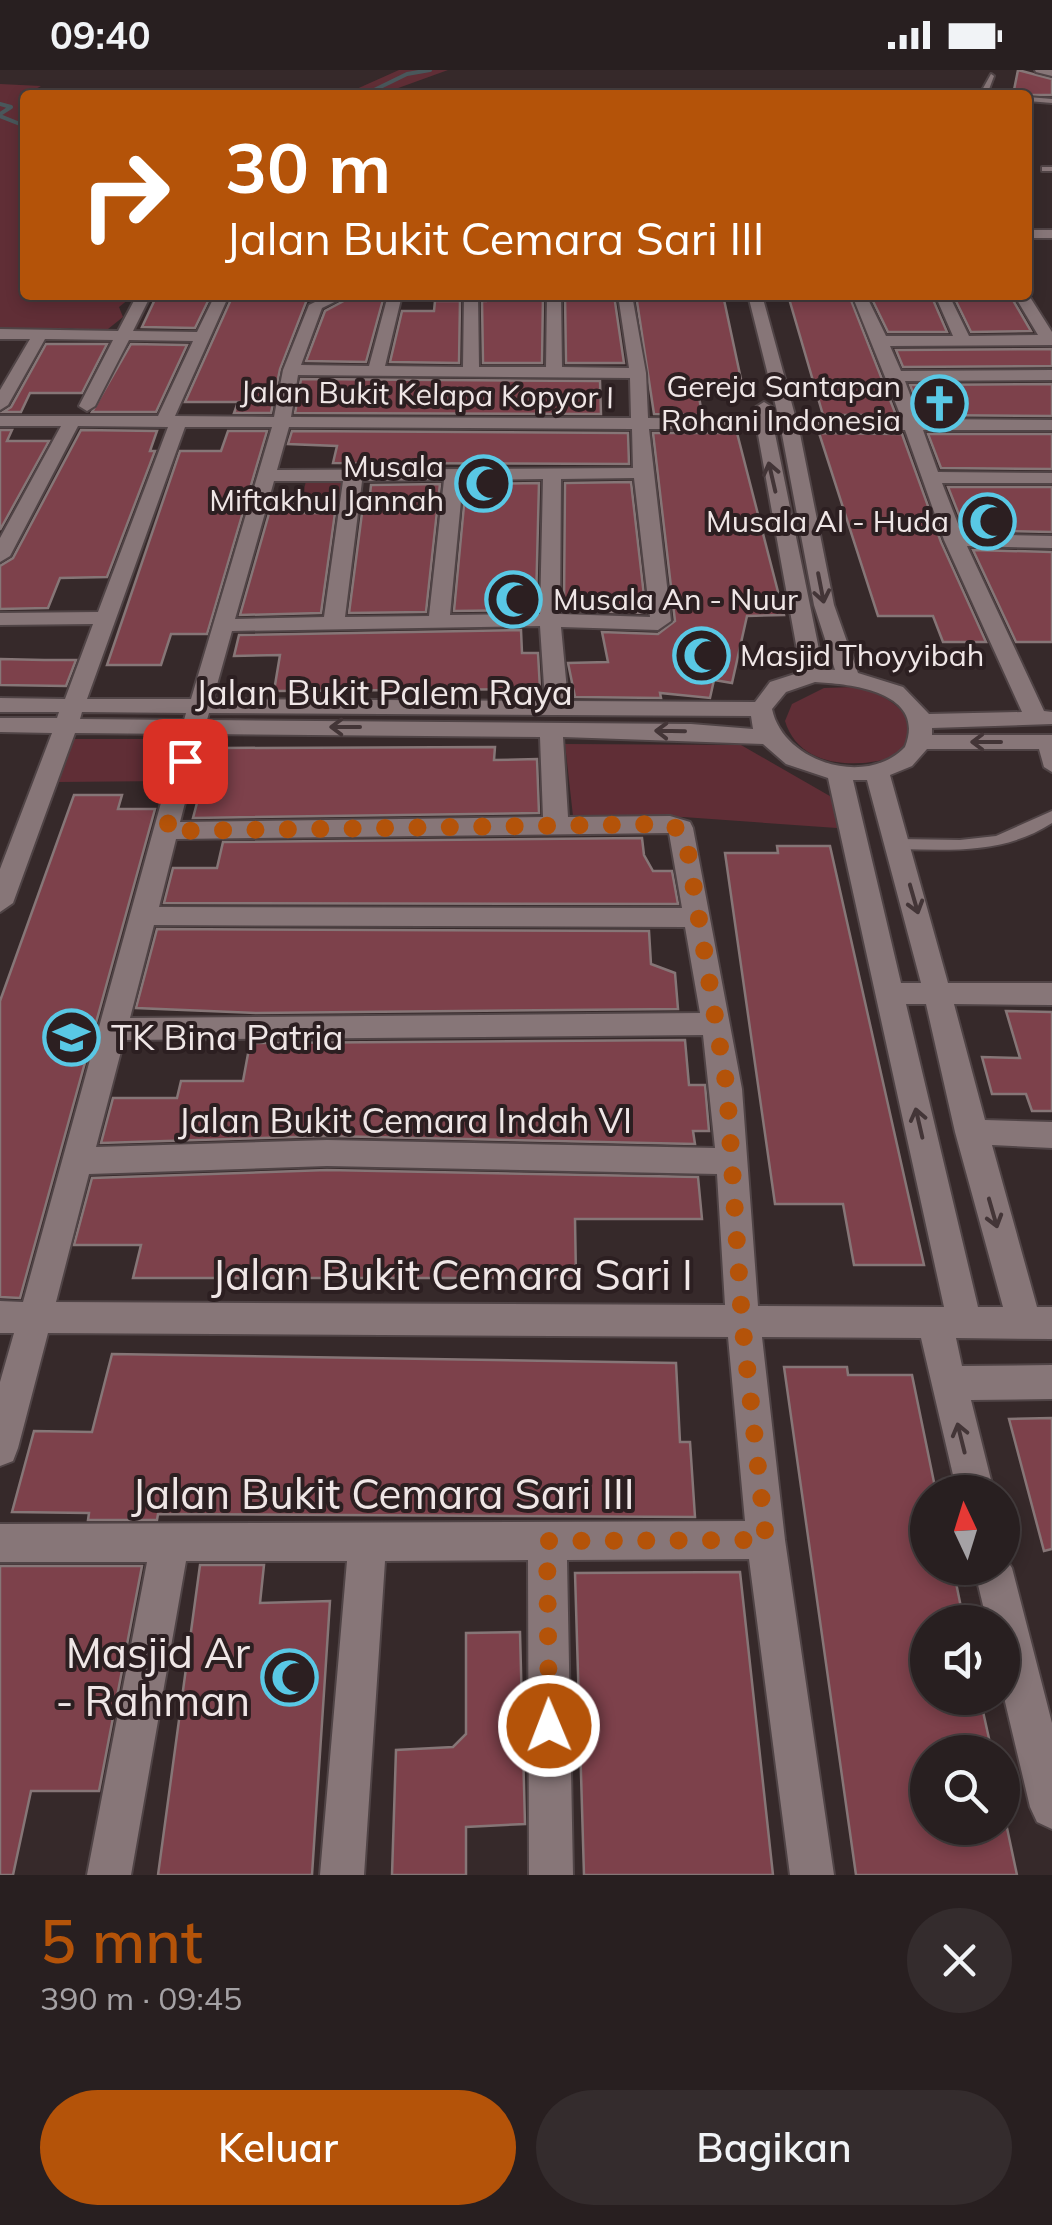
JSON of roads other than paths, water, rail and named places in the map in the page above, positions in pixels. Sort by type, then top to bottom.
[{"type":"street","points":[[1040,70],[1052,73]]},
{"type":"street","points":[[0,556],[141,300]]},
{"type":"street","points":[[0,903],[12,842],[68,715],[172,416],[220,300]]},
{"type":"street","points":[[0,1448],[166,831],[282,421],[291,370],[316,306],[330,300]]},
{"type":"street","points":[[376,370],[394,300]]},
{"type":"street","points":[[471,300],[471,371]]},
{"type":"street","points":[[554,300],[554,372]]},
{"type":"street","points":[[224,626],[661,621],[642,473],[638,373],[626,300]]},
{"type":"street","points":[[860,300],[894,376],[954,540],[1044,718],[921,732]]},
{"type":"street","points":[[944,300],[964,340]]},
{"type":"street","points":[[1024,300],[1050,340]]},
{"type":"street","points":[[750,301],[789,424],[824,605],[848,676]]},
{"type":"street","points":[[750,301],[767,452],[812,676]]},
{"type":"street","points":[[0,334],[204,337]]},
{"type":"street","points":[[40,334],[0,405],[80,413]]},
{"type":"street","points":[[880,341],[1050,340]]},
{"type":"street","points":[[291,370],[638,373]]},
{"type":"street","points":[[894,376],[1052,375]]},
{"type":"street","name":"Jalan Bukit Kelapa Kopyor I","points":[[0,420],[80,413],[282,421],[1052,425]]},
{"type":"street","points":[[266,476],[642,473]]},
{"type":"street","points":[[552,474],[550,620],[556,827]]},
{"type":"street","points":[[440,622],[454,475]]},
{"type":"street","points":[[334,624],[353,476]]},
{"type":"street","points":[[930,477],[1052,478]]},
{"type":"street","points":[[954,540],[1052,542]]},
{"type":"street","points":[[0,619],[102,618]]},
{"type":"street","points":[[812,676],[848,676],[881,685],[907,701],[921,732],[906,760],[877,771],[839,773],[796,760],[767,737],[761,708],[778,687],[812,676]]},
{"type":"street","name":"Jalan Bukit Palem Raya","points":[[0,705],[68,715],[554,719],[761,708]]},
{"type":"street","name":"Jalan Bukit Palem Raya","points":[[0,725],[68,715]]},
{"type":"street","name":"Jalan Bukit Palem Raya","points":[[554,719],[767,737]]},
{"type":"street","points":[[921,732],[1048,742]]},
{"type":"street","points":[[877,771],[941,993],[970,1132],[1038,1323]]},
{"type":"street","points":[[839,773],[890,993],[949,1320],[948,1383],[971,1475]]},
{"type":"street","points":[[166,831],[677,825],[685,834],[727,1089],[742,1321],[766,1540],[812,1875]]},
{"type":"street","points":[[144,916],[698,918]]},
{"type":"street","points":[[890,993],[1052,994]]},
{"type":"street","points":[[115,1029],[716,1024]]},
{"type":"street","points":[[970,1132],[1052,1135]]},
{"type":"street","name":"Jalan Bukit Cemara Indah VI","points":[[80,1161],[328,1153],[731,1161]]},
{"type":"street","name":"Jalan Bukit Cemara Sari I","points":[[0,1318],[1038,1323]]},
{"type":"street","points":[[948,1383],[1052,1382]]},
{"type":"street","name":"Jalan Bukit Cemara Sari III","points":[[0,1543],[367,1545],[766,1540]]},
{"type":"street","points":[[547,1541],[551,1875]]},
{"type":"street","points":[[108,1875],[170,1542]]},
{"type":"street","points":[[342,1875],[367,1545]]},
{"type":"street","points":[[997,1585],[1052,1806]]},
{"type":"lane","points":[[988,90],[992,76]]},
{"type":"lane","points":[[1048,742],[1052,767]]},
{"type":"lane","points":[[898,844],[1004,843],[1025,835],[1052,816]]},
{"type":"waterway","points":[[374,90],[407,74],[430,70]]},
{"type":"waterway","points":[[0,104],[11,107],[0,114]]},
{"type":"waterway","points":[[0,116],[20,124]]},
{"type":"place","name":"Gereja Santapan Rohani Indonesia","points":[[940,404]]},
{"type":"place","name":"Musala Miftakhul Jannah","points":[[483,484]]},
{"type":"place","name":"Musala Al - Huda","points":[[988,522]]},
{"type":"place","name":"Musala An - Nuur","points":[[514,600]]},
{"type":"place","name":"Masjid Thoyyibah","points":[[701,656]]},
{"type":"place","name":"TK Bina Patria","points":[[72,1038]]},
{"type":"place","name":"Masjid Ar - Rahman","points":[[289,1677]]}]
